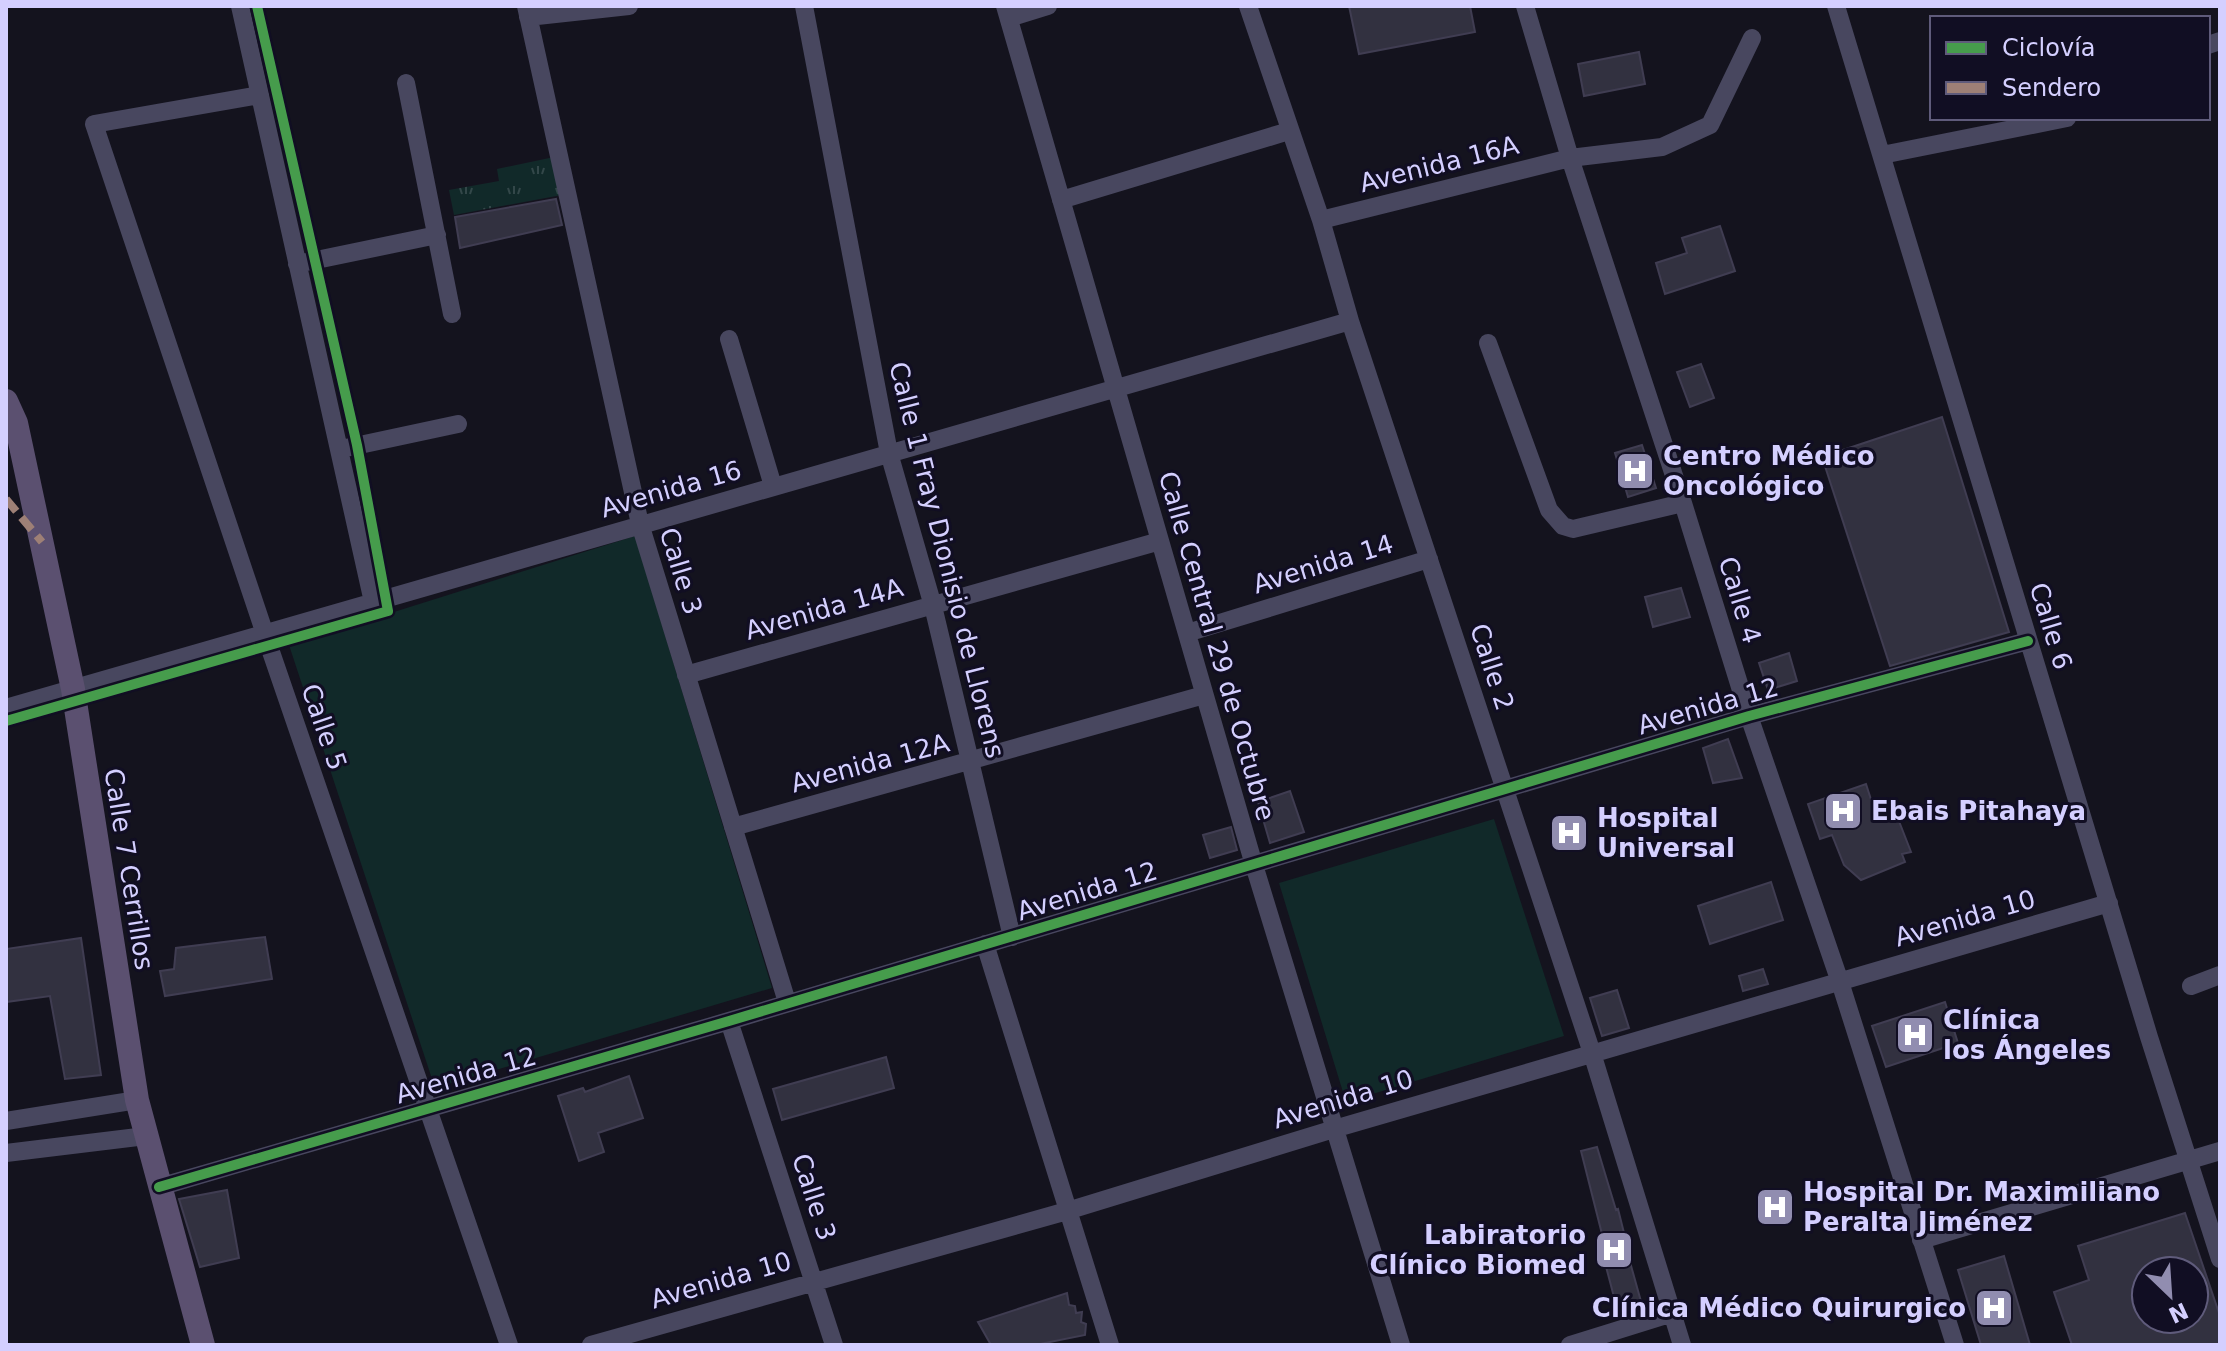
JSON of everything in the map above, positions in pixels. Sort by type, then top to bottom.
[{"type":"main road","name":"Calle 7 Cerrillos","points":[[6,401],[16,423],[73,689],[137,1100],[203,1345]]},
{"type":"street","points":[[240,6],[373,602]]},
{"type":"street","points":[[527,12],[629,6]]},
{"type":"street","name":"Calle 1 Fray Dionisio de Llorens","points":[[804,6],[889,453],[933,606],[1012,937]]},
{"type":"street","points":[[1007,12],[1048,6]]},
{"type":"street","name":"Calle 2","points":[[1248,6],[1321,220],[1350,321],[1592,1053],[1682,1345]]},
{"type":"street","name":"Calle 4","points":[[1525,6],[1570,158],[1749,716],[1840,982],[1955,1345]]},
{"type":"street","name":"Calle 6","points":[[1836,6],[2149,1037],[2220,1259]]},
{"type":"street","name":"Calle 3","points":[[527,12],[640,524],[787,1002]]},
{"type":"street","name":"Calle Central 29 de Octubre","points":[[1007,12],[1254,865],[1401,1345]]},
{"type":"street","name":"Avenida 16A","points":[[1321,220],[1570,158],[1662,147],[1710,125],[1752,38]]},
{"type":"street","points":[[406,83],[452,314]]},
{"type":"street","name":"Calle 5","points":[[260,95],[94,124],[264,633],[509,1345]]},
{"type":"street","points":[[1882,155],[2057,120]]},
{"type":"street","points":[[1061,200],[1289,131]]},
{"type":"street","points":[[297,264],[437,235]]},
{"type":"street","name":"Avenida 16","points":[[6,708],[1350,321]]},
{"type":"street","points":[[729,339],[773,486]]},
{"type":"street","points":[[1488,343],[1549,510],[1563,526],[1573,529],[1683,503]]},
{"type":"street","points":[[341,449],[458,424]]},
{"type":"street","name":"Avenida 14A","points":[[686,675],[1160,541]]},
{"type":"street","name":"Avenida 14","points":[[1187,633],[1429,559]]},
{"type":"street","name":"Avenida 12","points":[[159,1187],[729,1021],[1749,716],[2028,641]]},
{"type":"street","name":"Avenida 12A","points":[[733,827],[1204,695]]},
{"type":"street","name":"Avenida 10","points":[[591,1345],[1067,1211],[1334,1129],[2109,903]]},
{"type":"street","points":[[985,944],[1110,1345]]},
{"type":"street","points":[[2191,986],[2220,975]]},
{"type":"street","name":"Calle 3","points":[[729,1021],[834,1345]]},
{"type":"street","points":[[2131,1042],[2149,1037]]},
{"type":"street","points":[[6,1121],[137,1100]]},
{"type":"street","points":[[6,1153],[146,1136]]},
{"type":"street","points":[[1921,1240],[2220,1151]]},
{"type":"street","points":[[1570,1345],[1673,1313]]},
{"type":"green space","points":[[559,156],[567,194],[454,215],[449,190],[499,181],[497,169]]},
{"type":"green space","points":[[635,536],[772,988],[435,1088],[289,645]]},
{"type":"green space","points":[[1494,819],[1564,1036],[1346,1102],[1279,883]]},
{"type":"building","points":[[1349,6],[1470,6],[1475,32],[1359,54]]},
{"type":"building","points":[[1639,52],[1645,84],[1584,96],[1578,64]]},
{"type":"building","points":[[556,199],[562,225],[460,248],[455,217]]},
{"type":"building","points":[[1720,226],[1735,271],[1665,294],[1656,263],[1687,253],[1682,238]]},
{"type":"building","points":[[1701,364],[1714,398],[1690,407],[1677,372]]},
{"type":"building","points":[[1942,417],[2009,632],[1890,666],[1822,457]]},
{"type":"building","name":"Centro Médico Oncológico","points":[[1642,445],[1656,488],[1628,497],[1615,453]]},
{"type":"building","points":[[1681,588],[1690,617],[1653,627],[1645,597]]},
{"type":"building","points":[[1789,653],[1797,681],[1768,690],[1759,663]]},
{"type":"building","points":[[1728,739],[1742,778],[1713,783],[1703,748]]},
{"type":"building","points":[[1866,784],[1877,818],[1895,811],[1911,852],[1902,854],[1905,862],[1861,880],[1844,865],[1832,835],[1820,839],[1808,804]]},
{"type":"building","points":[[1290,791],[1304,832],[1270,843],[1258,802]]},
{"type":"building","points":[[1231,827],[1237,850],[1210,858],[1203,835]]},
{"type":"building","points":[[1771,882],[1783,920],[1710,944],[1698,906]]},
{"type":"building","points":[[265,937],[272,979],[165,996],[160,971],[174,969],[176,948]]},
{"type":"building","points":[[81,938],[101,1075],[65,1079],[50,996],[6,1002],[6,949]]},
{"type":"building","points":[[1763,969],[1768,984],[1743,991],[1739,976]]},
{"type":"building","points":[[1617,990],[1629,1028],[1602,1036],[1590,998]]},
{"type":"building","name":"Clínica los Ángeles","points":[[1945,1002],[1958,1043],[1886,1067],[1872,1026]]},
{"type":"building","points":[[886,1057],[894,1088],[782,1120],[773,1089]]},
{"type":"building","points":[[629,1076],[643,1118],[598,1133],[604,1152],[579,1161],[558,1096],[583,1088],[585,1092]]},
{"type":"building","points":[[1597,1147],[1618,1209],[1642,1305],[1618,1312],[1581,1151]]},
{"type":"building","points":[[227,1190],[239,1258],[200,1267],[179,1199]]},
{"type":"building","points":[[2185,1213],[2199,1255],[2130,1255],[2130,1335],[2210,1335],[2210,1287],[2220,1316],[2220,1345],[2072,1345],[2054,1292],[2089,1280],[2078,1246]]},
{"type":"building","name":"Clínica Médico Quirurgico","points":[[2004,1256],[2030,1345],[1981,1345],[1958,1270]]},
{"type":"building","points":[[1067,1293],[1069,1305],[1075,1306],[1076,1313],[1082,1312],[1081,1322],[1086,1324],[1085,1335],[1035,1345],[991,1345],[978,1322]]},
{"type":"marked path","points":[[6,499],[42,542]]},
{"type":"cycle path","points":[[6,721],[388,611],[357,445],[257,6]]},
{"type":"cycle path","points":[[159,1187],[729,1021],[1749,716],[2028,641]]},
{"type":"place","name":"Centro Médico Oncológico","points":[[1635,471]]},
{"type":"place","name":"Ebais Pitahaya","points":[[1843,811]]},
{"type":"place","name":"Hospital Universal","points":[[1569,833]]},
{"type":"place","name":"Clínica los Ángeles","points":[[1915,1035]]},
{"type":"place","name":"Hospital Dr. Maximiliano Peralta Jiménez","points":[[1775,1207]]},
{"type":"place","name":"Labiratorio Clínico Biomed","points":[[1614,1250]]},
{"type":"place","name":"Clínica Médico Quirurgico","points":[[1994,1308]]}]
